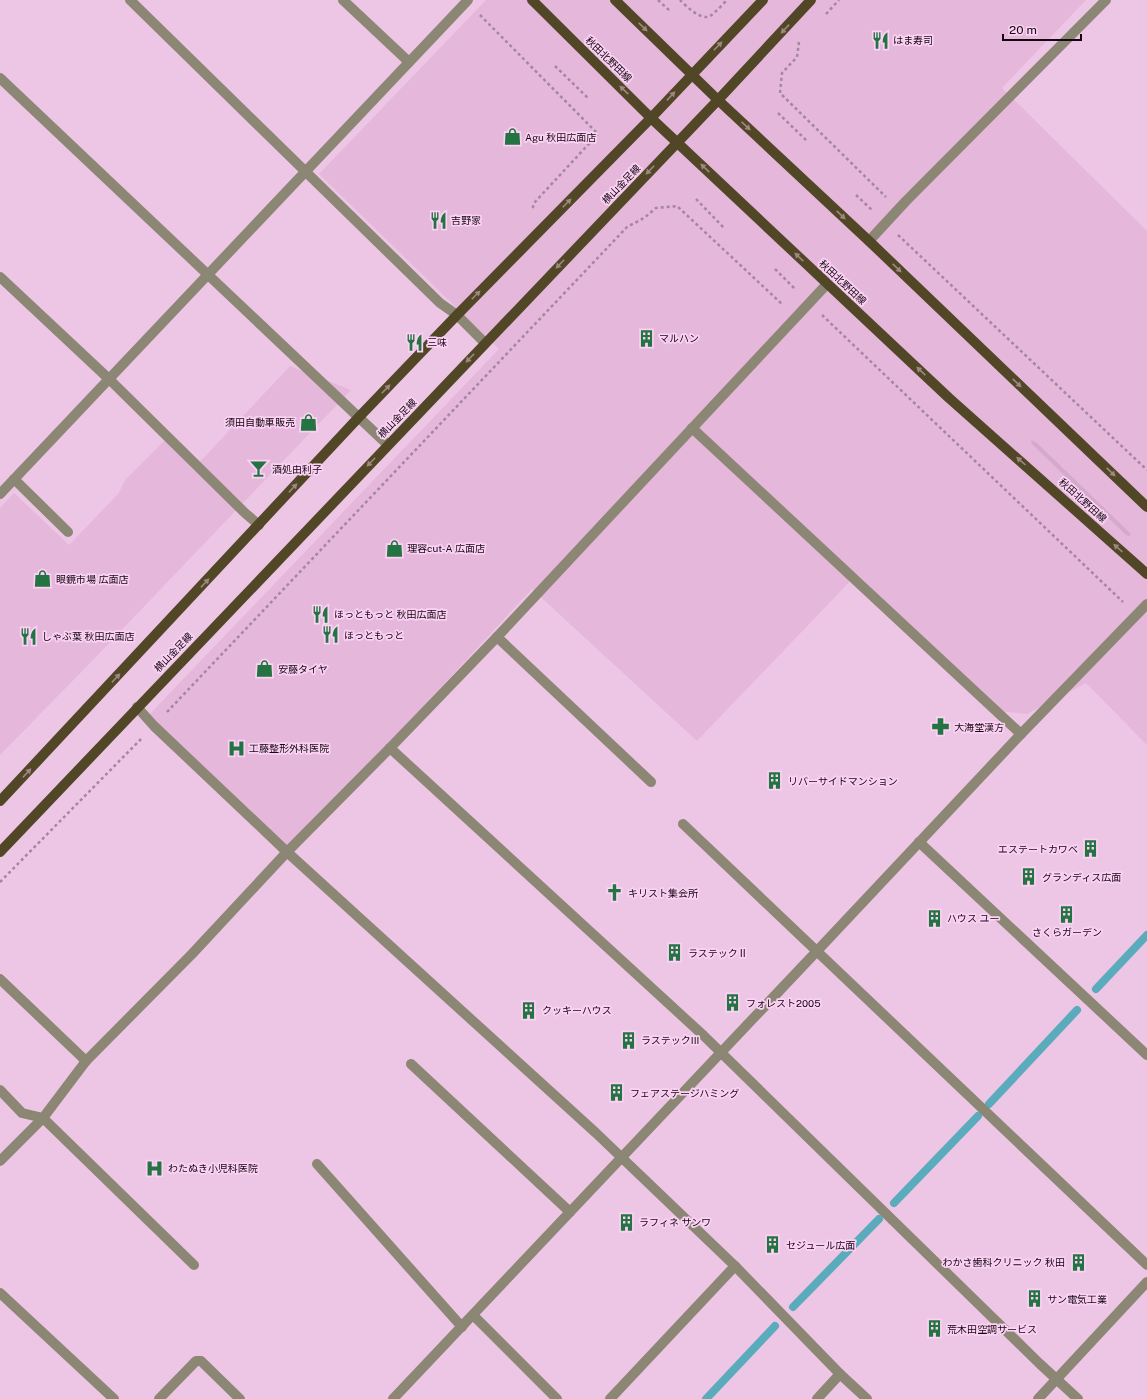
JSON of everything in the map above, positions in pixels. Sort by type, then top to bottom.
[{"type":"main road","name":"秋田北野田線","points":[[532,0],[651,118],[949,398],[1147,574]]},
{"type":"main road","points":[[615,0],[718,100],[869,241],[1147,507]]},
{"type":"main road","points":[[0,801],[359,417],[651,118],[691,74],[763,0]]},
{"type":"main road","name":"横山金足線","points":[[0,852],[718,100],[811,0]]},
{"type":"street","points":[[130,0],[440,303],[457,315],[485,343]]},
{"type":"street","points":[[343,0],[409,62]]},
{"type":"street","points":[[2,488],[14,479],[468,0]]},
{"type":"street","points":[[869,241],[898,209],[1106,0]]},
{"type":"street","points":[[0,78],[207,276],[388,445]]},
{"type":"street","points":[[0,276],[109,379],[244,513],[259,525]]},
{"type":"street","points":[[0,1161],[43,1118],[86,1061],[192,954],[287,852],[497,637],[827,284]]},
{"type":"street","points":[[692,428],[1021,734]]},
{"type":"street","points":[[14,479],[68,532]]},
{"type":"street","points":[[393,1399],[1021,734],[1147,604]]},
{"type":"street","points":[[497,637],[651,782]]},
{"type":"street","points":[[137,707],[154,726],[287,852],[596,1133],[735,1266],[840,1374],[867,1399]]},
{"type":"street","points":[[390,748],[721,1052],[1040,1364],[1057,1378],[1078,1399]]},
{"type":"street","points":[[684,824],[1147,1265]]},
{"type":"street","points":[[920,842],[1147,1056]]},
{"type":"street","points":[[0,978],[86,1061]]},
{"type":"street","points":[[411,1064],[570,1212]]},
{"type":"street","points":[[0,1090],[22,1112],[43,1118],[194,1264]]},
{"type":"street","points":[[317,1164],[462,1327]]},
{"type":"street","points":[[610,1399],[735,1266]]},
{"type":"street","points":[[1038,1399],[1147,1282]]},
{"type":"street","points":[[0,1293],[114,1399]]},
{"type":"street","points":[[473,1315],[558,1399]]},
{"type":"street","points":[[159,1399],[196,1361],[201,1361],[240,1399]]},
{"type":"street","points":[[818,1399],[840,1374]]},
{"type":"path","points":[[658,0],[670,11]]},
{"type":"path","points":[[680,0],[689,9],[703,17],[709,16],[727,0]]},
{"type":"path","points":[[824,16],[839,0]]},
{"type":"path","points":[[803,38],[798,43],[797,56],[782,72],[780,93],[898,209]]},
{"type":"path","points":[[555,66],[589,99]]},
{"type":"path","points":[[778,113],[807,141]]},
{"type":"path","points":[[856,195],[1147,470]]},
{"type":"path","points":[[696,199],[725,229]]},
{"type":"path","points":[[0,882],[154,726],[627,227],[644,218],[656,208],[677,206],[796,317]]},
{"type":"path","points":[[775,269],[896,387],[1137,615]]},
{"type":"shaded area","points":[[486,0],[1086,0],[1002,88],[1147,231],[1147,745],[1086,683],[1027,714],[997,711],[857,574],[697,741],[532,589],[287,853],[147,717],[499,349],[319,174]]},
{"type":"shaded area","points":[[290,366],[351,390],[0,755],[0,508],[14,493],[69,545],[118,494],[126,479],[166,439],[195,467]]},
{"type":"shaded area","points":[[1031,440],[1037,443],[1131,534],[1129,536],[1126,535],[1032,444]]},
{"type":"waterway","points":[[1096,989],[1147,935]]},
{"type":"waterway","points":[[989,1104],[1077,1010]]},
{"type":"waterway","points":[[894,1203],[978,1116]]},
{"type":"waterway","points":[[793,1307],[879,1219]]},
{"type":"waterway","points":[[706,1399],[775,1326]]},
{"type":"place","name":"はま寿司","points":[[880,40]]},
{"type":"place","name":"Agu 秋田広面店","points":[[512,137]]},
{"type":"place","name":"吉野家","points":[[438,220]]},
{"type":"place","name":"マルハン","points":[[646,338]]},
{"type":"place","name":"三味","points":[[414,342]]},
{"type":"place","name":"須田自動車販売","points":[[308,422]]},
{"type":"place","name":"酒処由利子","points":[[259,469]]},
{"type":"place","name":"理容cut-A 広面店","points":[[394,548]]},
{"type":"place","name":"眼鏡市場 広面店","points":[[43,579]]},
{"type":"place","name":"ほっともっと 秋田広面店","points":[[321,614]]},
{"type":"place","name":"ほっともっと","points":[[331,635]]},
{"type":"place","name":"しゃぶ葉 秋田広面店","points":[[29,636]]},
{"type":"place","name":"安藤タイヤ","points":[[265,669]]},
{"type":"place","name":"大海堂漢方","points":[[941,727]]},
{"type":"place","name":"工藤整形外科医院","points":[[236,748]]},
{"type":"place","name":"リバーサイドマンション","points":[[775,781]]},
{"type":"place","name":"エステートカワベ","points":[[1091,849]]},
{"type":"place","name":"グランディス広面","points":[[1029,877]]},
{"type":"place","name":"キリスト集会所","points":[[615,893]]},
{"type":"place","name":"さくらガーデン","points":[[1067,915]]},
{"type":"place","name":"ハウス ユー","points":[[934,918]]},
{"type":"place","name":"ラステックⅡ","points":[[675,953]]},
{"type":"place","name":"フォレスト2005","points":[[733,1003]]},
{"type":"place","name":"クッキーハウス","points":[[529,1010]]},
{"type":"place","name":"ラステックIII","points":[[628,1040]]},
{"type":"place","name":"フェアステージハミング","points":[[617,1093]]},
{"type":"place","name":"わたぬき小児科医院","points":[[155,1168]]},
{"type":"place","name":"ラフィネ サンワ","points":[[626,1222]]},
{"type":"place","name":"セジュール広面","points":[[773,1245]]},
{"type":"place","name":"わかさ歯科クリニック 秋田","points":[[1078,1262]]},
{"type":"place","name":"サン電気工業","points":[[1034,1299]]},
{"type":"place","name":"荒木田空調サービス","points":[[934,1329]]}]
